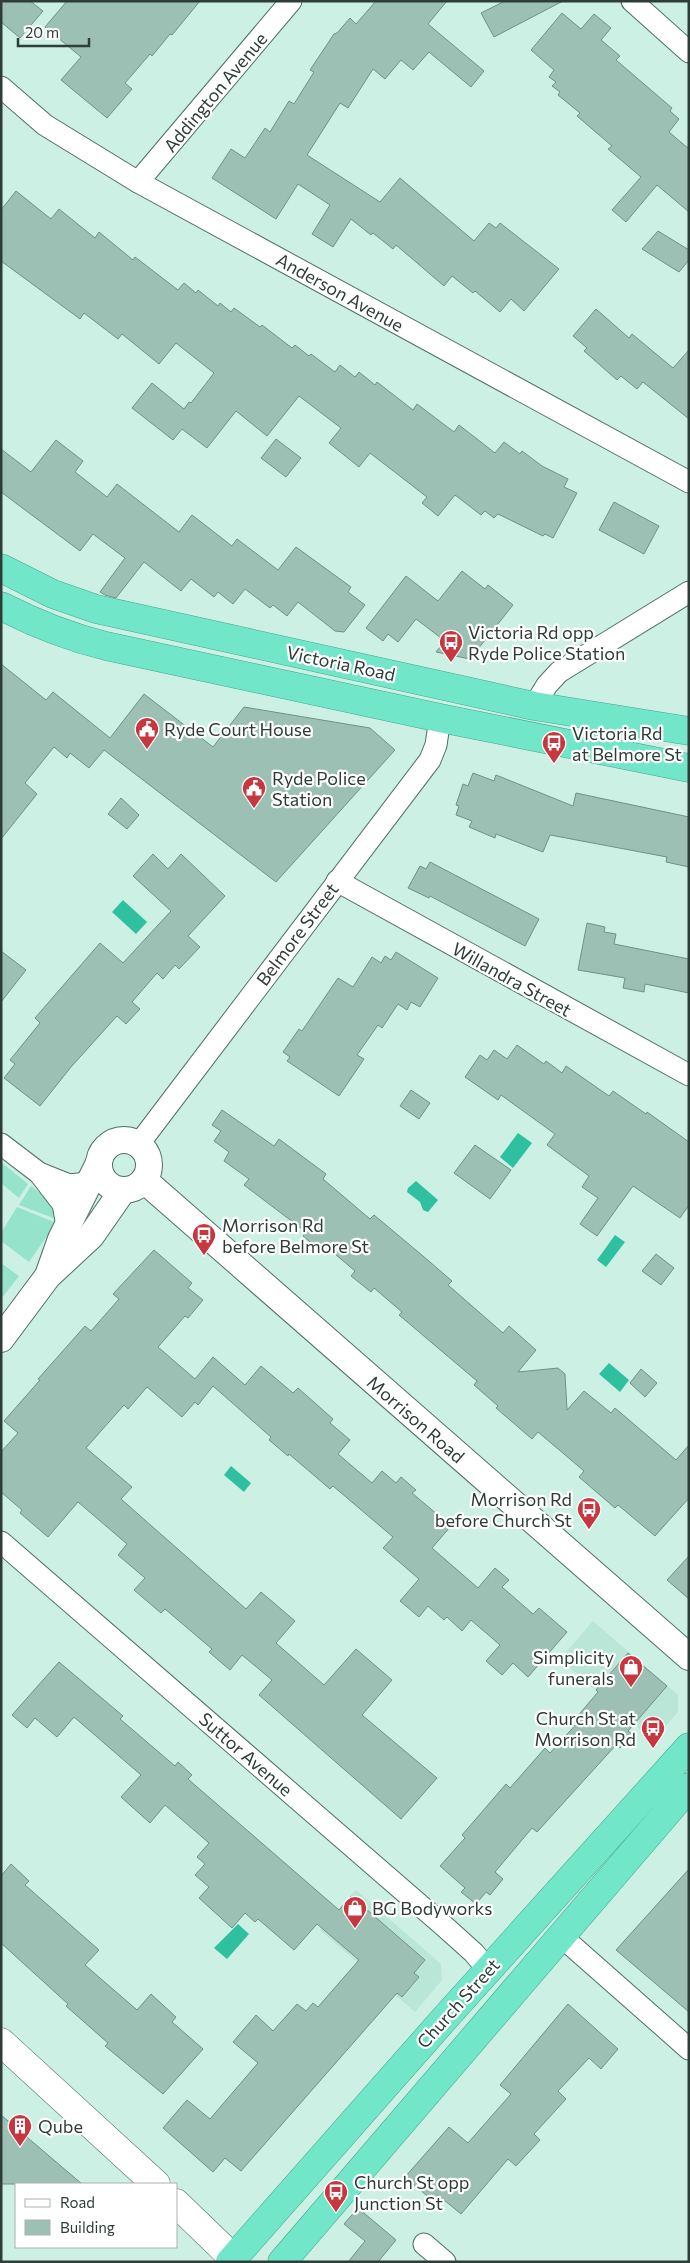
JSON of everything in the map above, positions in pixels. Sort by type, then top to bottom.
[{"type":"highway","name":"Victoria Road","points":[[1,568],[53,594],[96,609],[534,706],[689,731]]},
{"type":"highway","name":"Victoria Road","points":[[1,606],[36,624],[68,636],[440,718],[689,768]]},
{"type":"highway","name":"Church Street","points":[[233,2261],[488,1970],[689,1748]]},
{"type":"highway","name":"Church Street","points":[[282,2262],[689,1787]]},
{"type":"main road","points":[[1,2042],[155,2183]]},
{"type":"main road","points":[[178,2205],[233,2261]]},
{"type":"street","name":"Addington Avenue","points":[[138,182],[292,1]]},
{"type":"street","points":[[632,1],[689,52]]},
{"type":"street","name":"Anderson Avenue","points":[[1,87],[46,125],[138,182],[689,482]]},
{"type":"street","points":[[534,706],[546,685],[559,672],[689,592]]},
{"type":"street","name":"Belmore Street","points":[[138,1144],[430,760],[436,745],[440,718]]},
{"type":"street","name":"Willandra Street","points":[[337,881],[689,1075]]},
{"type":"street","points":[[1,1339],[48,1276],[91,1236],[149,1165],[148,1157],[138,1144],[130,1141],[114,1143],[102,1154],[67,1226],[48,1276]]},
{"type":"street","points":[[1,1144],[39,1173],[62,1204],[67,1226]]},
{"type":"street","points":[[39,1173],[69,1184],[89,1182]]},
{"type":"street","name":"Morrison Road","points":[[89,1182],[103,1179],[116,1189],[134,1185],[689,1657]]},
{"type":"street","name":"Suttor Avenue","points":[[1,1542],[444,1926],[474,1953],[488,1970]]},
{"type":"street","points":[[562,1937],[689,2048]]},
{"type":"street","points":[[424,2244],[445,2262]]},
{"type":"shaded area","points":[[123,900],[147,922],[136,934],[112,912]]},
{"type":"shaded area","points":[[518,1133],[532,1143],[513,1168],[500,1157]]},
{"type":"shaded area","points":[[1,1162],[28,1184],[19,1198],[1,1183]]},
{"type":"shaded area","points":[[416,1181],[438,1200],[428,1212],[423,1210],[420,1202],[407,1192],[408,1188]]},
{"type":"shaded area","points":[[31,1186],[51,1202],[56,1219],[19,1205]]},
{"type":"shaded area","points":[[17,1207],[56,1223],[29,1262],[1,1241],[1,1233]]},
{"type":"shaded area","points":[[615,1235],[625,1242],[606,1267],[597,1260]]},
{"type":"shaded area","points":[[1,1263],[19,1276],[1,1299]]},
{"type":"shaded area","points":[[609,1363],[629,1380],[620,1392],[599,1374]]},
{"type":"shaded area","points":[[231,1466],[251,1483],[244,1492],[224,1475]]},
{"type":"shaded area","points":[[593,1621],[678,1695],[678,1712],[653,1741],[560,1659]]},
{"type":"shaded area","points":[[356,1890],[441,1964],[442,1980],[415,2012],[320,1930]]},
{"type":"shaded area","points":[[238,1924],[249,1934],[227,1959],[214,1948]]},
{"type":"building","points":[[1,1],[30,1],[43,11],[20,38],[1,22]]},
{"type":"building","points":[[67,1],[200,1],[172,35],[170,34],[152,56],[150,54],[125,83],[132,89],[107,118],[61,80],[81,57],[45,27]]},
{"type":"building","points":[[376,1],[447,1],[428,24],[484,71],[471,87],[429,52],[413,70],[401,60],[385,79],[373,69],[348,108],[340,103],[307,155],[380,202],[400,178],[474,241],[489,223],[496,228],[500,223],[559,269],[524,311],[511,299],[500,312],[475,291],[473,293],[452,276],[444,286],[396,245],[393,249],[351,219],[333,247],[312,234],[330,205],[298,184],[276,219],[212,178],[231,149],[245,158],[265,128],[270,132],[289,101],[294,104],[314,72],[310,70],[334,34],[350,18],[356,24]]},
{"type":"building","points":[[505,1],[563,1],[494,37],[481,13]]},
{"type":"building","points":[[562,13],[581,29],[594,14],[611,28],[601,40],[620,56],[616,60],[672,108],[670,111],[679,119],[669,132],[689,149],[689,212],[657,185],[626,222],[612,210],[641,177],[608,149],[612,146],[577,116],[580,113],[558,95],[560,92],[552,86],[556,82],[549,77],[554,70],[531,50]]},
{"type":"building","points":[[16,191],[51,219],[59,209],[95,238],[99,232],[133,260],[135,257],[178,290],[184,283],[196,293],[198,290],[218,306],[220,303],[231,312],[234,308],[260,327],[262,325],[292,348],[295,345],[335,372],[340,365],[355,377],[359,372],[375,385],[377,382],[413,410],[417,404],[454,432],[459,425],[495,453],[504,442],[520,454],[522,451],[542,466],[568,479],[564,487],[577,493],[553,538],[545,534],[543,536],[498,514],[494,518],[485,511],[481,515],[455,495],[438,516],[422,503],[427,497],[370,453],[359,467],[329,443],[341,428],[299,396],[267,436],[236,411],[207,448],[182,429],[173,440],[132,408],[152,383],[184,409],[189,402],[191,403],[214,373],[176,343],[159,364],[122,334],[118,339],[84,313],[80,319],[1,261],[1,210]]},
{"type":"building","points":[[658,231],[689,250],[689,260],[679,272],[642,249]]},
{"type":"building","points":[[596,309],[629,338],[632,334],[673,368],[689,350],[689,419],[643,382],[637,389],[621,376],[617,380],[584,351],[587,348],[573,336]]},
{"type":"building","points":[[276,439],[301,458],[286,477],[261,458]]},
{"type":"building","points":[[56,440],[83,461],[75,472],[107,497],[117,484],[179,532],[192,515],[232,546],[237,539],[278,570],[296,547],[351,587],[348,592],[365,605],[344,632],[335,631],[298,602],[287,616],[273,605],[270,608],[245,589],[233,604],[218,592],[214,597],[191,579],[181,591],[144,562],[116,598],[105,595],[100,592],[125,558],[93,534],[80,551],[1,492],[1,449],[31,472]]},
{"type":"building","points":[[614,502],[659,526],[644,554],[599,530]]},
{"type":"building","points":[[462,571],[485,589],[488,585],[513,605],[470,659],[436,652],[445,641],[416,619],[398,642],[388,634],[383,641],[366,628],[406,576],[438,601]]},
{"type":"building","points":[[1,664],[46,700],[53,692],[110,738],[144,694],[213,747],[244,707],[370,728],[395,750],[276,882],[104,750],[89,768],[70,753],[67,758],[54,747],[25,783],[37,794],[1,839]]},
{"type":"building","points":[[473,773],[494,781],[496,775],[573,806],[576,793],[689,817],[689,867],[666,862],[667,857],[550,835],[543,852],[496,834],[495,838],[469,827],[472,821],[456,815],[459,806],[456,805],[463,784],[468,786]]},
{"type":"building","points":[[121,798],[139,815],[127,829],[108,814]]},
{"type":"building","points":[[153,854],[168,869],[181,854],[225,896],[188,936],[200,947],[179,969],[175,965],[163,979],[157,973],[132,1002],[140,1009],[126,1024],[117,1016],[71,1067],[40,1106],[4,1078],[15,1064],[10,1060],[40,1023],[35,1018],[100,943],[123,963],[171,911],[133,876]]},
{"type":"building","points":[[430,862],[539,919],[525,946],[430,896],[429,898],[408,888],[420,866],[426,869]]},
{"type":"building","points":[[587,923],[605,927],[604,932],[616,934],[614,944],[689,959],[689,993],[645,984],[644,992],[623,988],[625,978],[578,970]]},
{"type":"building","points":[[1,951],[26,970],[1,1002]]},
{"type":"building","points":[[396,952],[438,978],[420,1007],[411,1002],[407,1010],[398,1004],[382,1028],[378,1025],[357,1055],[364,1059],[339,1096],[287,1061],[290,1057],[283,1052],[299,1029],[302,1031],[338,978],[353,987],[372,957],[381,963],[385,956],[391,960]]},
{"type":"building","points":[[517,1045],[544,1064],[546,1061],[562,1073],[566,1066],[609,1096],[613,1091],[646,1114],[647,1112],[689,1142],[689,1205],[680,1218],[633,1186],[597,1236],[580,1224],[598,1198],[582,1187],[589,1176],[547,1145],[555,1134],[501,1095],[498,1100],[465,1077],[480,1055],[487,1060],[494,1050],[507,1059]]},
{"type":"building","points":[[411,1090],[430,1103],[419,1119],[400,1106]]},
{"type":"building","points":[[222,1110],[274,1146],[279,1139],[326,1174],[323,1179],[370,1219],[374,1215],[423,1256],[452,1281],[448,1285],[503,1333],[509,1326],[536,1350],[518,1372],[558,1368],[565,1374],[567,1410],[584,1391],[611,1413],[615,1408],[676,1460],[689,1445],[689,1498],[655,1536],[618,1505],[615,1508],[579,1477],[584,1471],[538,1432],[532,1439],[496,1408],[498,1406],[474,1385],[477,1381],[399,1315],[402,1312],[374,1288],[371,1292],[351,1276],[355,1271],[322,1243],[317,1248],[303,1236],[306,1232],[244,1185],[249,1179],[224,1161],[229,1152],[214,1141],[221,1131],[212,1125]]},
{"type":"building","points":[[475,1145],[511,1170],[490,1199],[454,1173]]},
{"type":"building","points":[[154,1250],[192,1283],[188,1288],[203,1300],[188,1318],[185,1316],[158,1347],[195,1379],[213,1357],[245,1385],[261,1366],[293,1393],[298,1388],[333,1419],[330,1423],[350,1440],[338,1454],[372,1483],[382,1471],[396,1483],[401,1477],[416,1490],[412,1493],[451,1526],[432,1548],[478,1588],[495,1568],[509,1580],[502,1587],[533,1614],[539,1608],[567,1632],[528,1677],[513,1663],[502,1675],[486,1661],[500,1645],[471,1620],[462,1631],[447,1617],[444,1620],[428,1606],[419,1617],[400,1601],[419,1579],[383,1548],[393,1537],[333,1486],[330,1489],[289,1454],[288,1456],[269,1440],[271,1437],[213,1386],[198,1405],[195,1402],[182,1417],[147,1387],[128,1409],[124,1405],[86,1448],[132,1487],[121,1499],[246,1609],[261,1592],[295,1621],[276,1643],[324,1685],[356,1649],[392,1680],[362,1715],[437,1778],[401,1819],[259,1695],[272,1680],[242,1655],[230,1670],[209,1652],[212,1649],[165,1609],[161,1613],[134,1590],[145,1578],[118,1555],[127,1544],[78,1502],[48,1537],[20,1513],[22,1510],[1,1492],[1,1452],[18,1433],[4,1421],[85,1326],[91,1331],[119,1299],[113,1294]]},
{"type":"building","points":[[656,1254],[674,1268],[661,1285],[642,1271]]},
{"type":"building","points":[[641,1369],[657,1383],[645,1397],[630,1383]]},
{"type":"building","points":[[689,1556],[689,1599],[667,1580]]},
{"type":"building","points":[[628,1653],[667,1686],[628,1731],[632,1734],[620,1748],[616,1745],[537,1832],[532,1828],[495,1872],[503,1879],[490,1895],[486,1892],[476,1904],[461,1892],[465,1888],[440,1866],[465,1838],[462,1835],[506,1784],[510,1788],[545,1748],[550,1753],[579,1721],[576,1718],[598,1692],[596,1690]]},
{"type":"building","points":[[59,1662],[123,1716],[120,1719],[175,1766],[178,1762],[192,1775],[188,1779],[339,1910],[351,1896],[425,1960],[414,1973],[419,1977],[402,1997],[397,1993],[241,2171],[225,2158],[213,2172],[163,2128],[187,2100],[210,2119],[258,2063],[233,2042],[256,2015],[273,2031],[297,2004],[306,2011],[313,2003],[318,2007],[359,1960],[317,1924],[294,1950],[258,1919],[255,1922],[245,1913],[232,1928],[199,1898],[209,1887],[195,1875],[205,1864],[197,1857],[209,1843],[165,1805],[150,1823],[121,1797],[141,1775],[74,1717],[57,1737],[35,1718],[27,1728],[12,1715]]},
{"type":"building","points":[[11,1864],[29,1881],[25,1885],[99,1950],[85,1965],[137,2010],[151,1994],[176,2017],[172,2022],[203,2049],[163,2094],[105,2046],[108,2043],[66,2006],[68,2004],[1,1943],[1,1876]]},
{"type":"building","points":[[689,1869],[689,2012],[616,1950]]},
{"type":"building","points":[[568,2004],[618,2049],[601,2069],[589,2058],[558,2091],[566,2099],[534,2134],[540,2140],[516,2166],[508,2159],[461,2214],[438,2195],[433,2201],[405,2177],[449,2127],[468,2143],[511,2094],[500,2085]]},
{"type":"building","name":"Qube","points":[[1,2115],[81,2183],[15,2183],[1,2184]]},
{"type":"building","points":[[358,2208],[396,2240],[378,2262],[348,2262],[365,2241],[344,2224]]},
{"type":"place","name":"Victoria Rd opp Ryde Police Station","points":[[451,663]]},
{"type":"place","name":"Ryde Court House","points":[[147,750]]},
{"type":"place","name":"Victoria Rd at Belmore St","points":[[554,764]]},
{"type":"place","name":"Ryde Police Station","points":[[254,809]]},
{"type":"place","name":"Morrison Rd before Belmore St","points":[[204,1256]]},
{"type":"place","name":"Morrison Rd before Church St","points":[[589,1530]]},
{"type":"place","name":"Simplicity funerals","points":[[631,1688]]},
{"type":"place","name":"Church St at Morrison Rd","points":[[653,1749]]},
{"type":"place","name":"BG Bodyworks","points":[[355,1929]]},
{"type":"place","name":"Qube","points":[[20,2147]]},
{"type":"place","name":"Church St opp Junction St","points":[[336,2213]]}]
